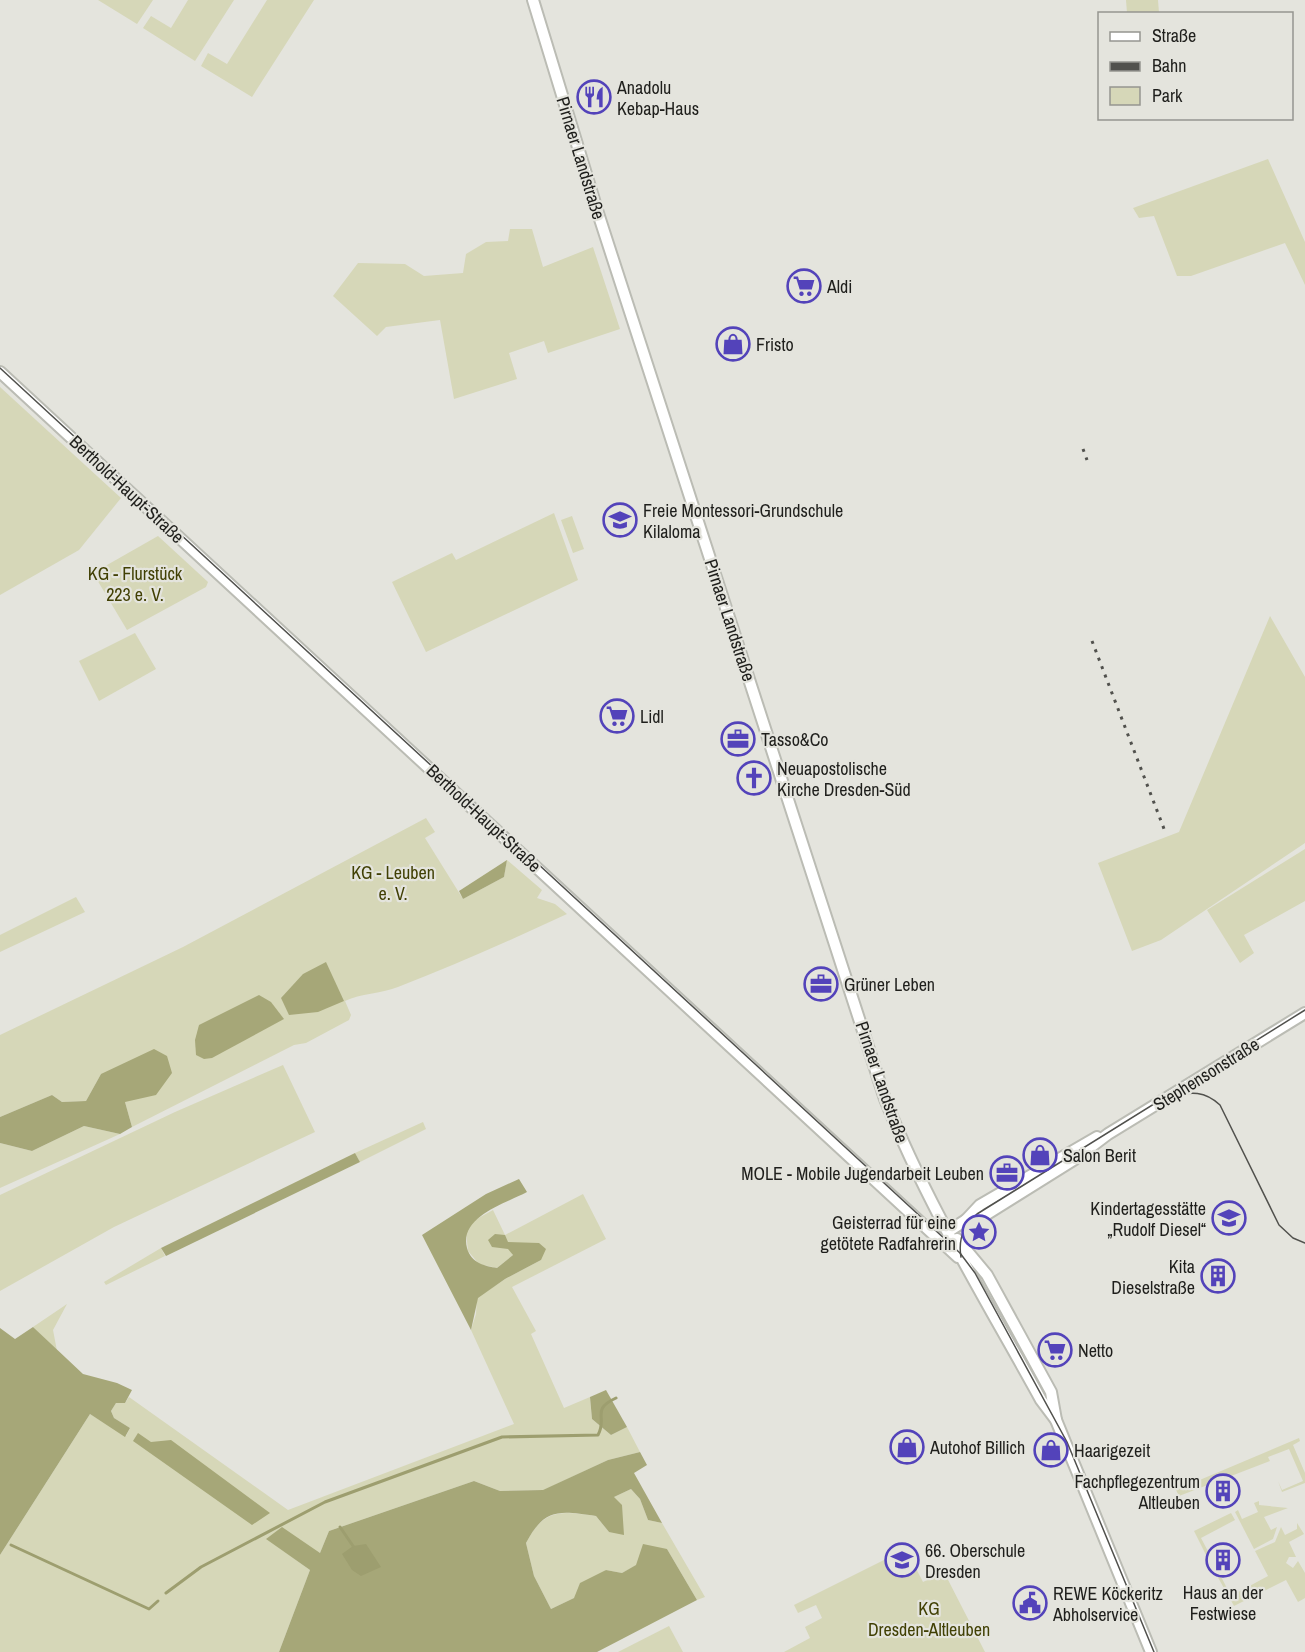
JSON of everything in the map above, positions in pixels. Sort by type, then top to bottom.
[{"type":"street","name":"Pirnaer Landstraße","points":[[533,0],[598,213],[885,1099],[908,1155],[1041,1400],[1056,1420]]},
{"type":"street","name":"Berthold-Haupt-Straße","points":[[0,372],[968,1267]]},
{"type":"street","name":"Stephensonstraße","points":[[950,1231],[966,1220],[987,1214],[1075,1159],[1108,1134],[1305,1013]]},
{"type":"street","name":"Pirnaer Landstraße","points":[[950,1231],[987,1275],[1051,1392],[1056,1420],[1151,1652]]},
{"type":"green space","points":[[98,0],[153,0],[137,24]]},
{"type":"green space","points":[[188,0],[234,0],[195,61],[143,28],[151,16],[171,28]]},
{"type":"green space","points":[[267,0],[314,0],[252,97],[201,66],[208,53],[227,64]]},
{"type":"green space","points":[[1126,0],[1158,0],[1159,12],[1127,12]]},
{"type":"green space","points":[[1268,159],[1305,242],[1305,285],[1285,243],[1191,276],[1177,276],[1154,216],[1139,218],[1133,208]]},
{"type":"green space","points":[[510,229],[532,229],[543,267],[593,247],[620,329],[548,353],[544,341],[509,353],[517,379],[454,399],[440,320],[386,327],[377,336],[333,296],[358,263],[405,264],[424,276],[463,273],[466,254],[486,242],[508,241]]},
{"type":"green space","points":[[0,387],[121,498],[79,550],[0,595]]},
{"type":"green space","points":[[554,513],[578,580],[426,652],[392,582],[452,553],[456,560]]},
{"type":"green space","points":[[572,516],[584,549],[573,553],[561,520]]},
{"type":"green space","name":"KG - Flurstück 223 e. V.","points":[[158,536],[208,582],[206,587],[127,630],[93,573]]},
{"type":"green space","points":[[1270,616],[1305,677],[1305,843],[1161,940],[1132,951],[1098,863],[1179,832]]},
{"type":"green space","points":[[135,633],[156,669],[99,701],[79,661]]},
{"type":"green space","name":"KG - Leuben e. V.","points":[[426,818],[435,832],[425,838],[463,899],[504,877],[507,860],[542,890],[537,898],[555,904],[567,914],[398,987],[345,1001],[351,1015],[349,1020],[306,1043],[294,1045],[132,1127],[125,1102],[101,1074],[86,1101],[62,1102],[52,1095],[0,1117],[0,1035],[183,947]]},
{"type":"green space","points":[[1305,849],[1305,901],[1244,935],[1254,953],[1240,963],[1207,910]]},
{"type":"green space","points":[[76,897],[85,912],[0,952],[0,935]]},
{"type":"green space","points":[[283,1065],[315,1132],[114,1227],[0,1291],[0,1195],[175,1112]]},
{"type":"green space","points":[[423,1122],[426,1129],[360,1162],[355,1153]]},
{"type":"green space","points":[[84,1126],[120,1134],[0,1188],[0,1143],[32,1151]]},
{"type":"green space","points":[[583,1194],[606,1239],[512,1287],[536,1331],[531,1334],[564,1408],[590,1397],[592,1419],[611,1435],[627,1427],[640,1452],[608,1460],[544,1490],[500,1491],[474,1481],[329,1531],[320,1553],[267,1539],[310,1570],[279,1652],[0,1652],[0,1555],[90,1414],[126,1436],[130,1428],[114,1418],[111,1411],[116,1403],[125,1403],[129,1397],[288,1510],[514,1424],[471,1330],[476,1314],[477,1298],[505,1279],[541,1260],[509,1249],[513,1255],[497,1268],[479,1264],[468,1251],[466,1232],[473,1221],[493,1210],[505,1235]]},
{"type":"green space","points":[[161,1248],[165,1256],[106,1285],[104,1282]]},
{"type":"green space","points":[[67,1304],[53,1330],[57,1351],[33,1327]]},
{"type":"green space","points":[[1299,1438],[1300,1441],[1293,1445],[1305,1473],[1305,1483],[1282,1492],[1278,1481],[1282,1490],[1303,1481],[1289,1449],[1268,1457],[1270,1461],[1179,1496],[1176,1490]]},
{"type":"green space","points":[[631,1489],[640,1499],[648,1520],[662,1523],[705,1597],[697,1600],[667,1549],[622,1573],[606,1570],[574,1598],[551,1609],[534,1576],[526,1543],[533,1532],[540,1523],[555,1514],[573,1513],[596,1516],[609,1532],[614,1497]]},
{"type":"green space","points":[[1259,1501],[1259,1505],[1288,1508],[1264,1517],[1271,1530],[1277,1527],[1273,1539],[1254,1549],[1235,1512],[1238,1510],[1242,1519],[1258,1512],[1254,1503]]},
{"type":"green space","points":[[1231,1513],[1235,1520],[1201,1538],[1211,1557],[1208,1559],[1194,1531]]},
{"type":"green space","points":[[1297,1523],[1304,1534],[1289,1542],[1296,1557],[1289,1557],[1286,1563],[1293,1568],[1298,1561],[1305,1573],[1305,1598],[1298,1602],[1286,1580],[1234,1606],[1211,1565],[1214,1563],[1231,1596],[1268,1576],[1255,1551],[1275,1542],[1281,1527],[1285,1535],[1297,1529]]},
{"type":"green space","name":"KG Dresden-Altleuben","points":[[906,1549],[923,1582],[944,1572],[985,1652],[784,1652],[810,1638],[805,1627],[822,1618],[816,1605],[798,1613],[794,1605]]},
{"type":"green space","points":[[669,1626],[683,1652],[618,1652]]},
{"type":"shaded area","points":[[507,860],[504,877],[463,899],[459,891]]},
{"type":"shaded area","points":[[326,962],[344,1001],[318,1012],[289,1015],[281,998],[303,974]]},
{"type":"shaded area","points":[[259,995],[271,1002],[284,1019],[212,1058],[204,1059],[196,1055],[195,1040],[199,1025]]},
{"type":"shaded area","points":[[154,1049],[167,1056],[172,1073],[156,1095],[125,1102],[132,1127],[120,1134],[84,1126],[32,1151],[0,1143],[0,1117],[52,1095],[62,1102],[86,1101],[101,1074]]},
{"type":"shaded area","points":[[355,1153],[360,1162],[166,1256],[161,1248]]},
{"type":"shaded area","points":[[519,1179],[527,1192],[485,1213],[476,1220],[466,1237],[467,1248],[479,1263],[497,1268],[513,1255],[508,1249],[492,1247],[488,1240],[495,1234],[505,1235],[508,1242],[539,1243],[546,1249],[541,1260],[505,1279],[478,1298],[471,1330],[422,1235],[486,1194]]},
{"type":"shaded area","points":[[33,1327],[83,1374],[117,1383],[132,1390],[125,1403],[116,1403],[111,1411],[114,1418],[130,1428],[125,1437],[90,1414],[0,1555],[0,1328],[15,1339]]},
{"type":"shaded area","points":[[606,1390],[627,1427],[611,1435],[592,1419],[590,1397]]},
{"type":"shaded area","points":[[138,1433],[151,1442],[171,1440],[270,1513],[252,1525],[133,1441]]},
{"type":"shaded area","points":[[640,1452],[647,1465],[634,1473],[662,1523],[648,1520],[640,1499],[631,1489],[614,1497],[622,1505],[624,1535],[609,1532],[596,1516],[563,1513],[547,1517],[533,1531],[526,1543],[534,1576],[551,1609],[574,1598],[580,1583],[606,1570],[622,1573],[636,1565],[643,1544],[667,1549],[697,1600],[597,1652],[279,1652],[310,1570],[266,1539],[282,1527],[320,1553],[329,1531],[474,1481],[500,1491],[543,1490],[608,1460]]},
{"type":"shaded area","points":[[366,1544],[381,1567],[361,1576],[352,1570],[342,1554],[353,1546]]},
{"type":"waterway","points":[[166,1593],[201,1567],[325,1502],[502,1437],[598,1435],[601,1429],[602,1410],[608,1402],[616,1398]]},
{"type":"waterway","points":[[340,1527],[353,1546]]},
{"type":"waterway","points":[[11,1545],[149,1609],[158,1601]]},
{"type":"tram line","points":[[0,368],[960,1253],[975,1273],[1067,1442],[1154,1652]]},
{"type":"tram line","points":[[961,1257],[960,1245],[963,1233],[977,1214],[1305,1010]]},
{"type":"tram line","points":[[1172,1097],[1198,1094],[1209,1097],[1220,1105],[1279,1225],[1293,1238],[1305,1243]]},
{"type":"railway","points":[[1083,449],[1087,460]]},
{"type":"railway","points":[[1092,641],[1166,834]]},
{"type":"place","name":"Anadolu Kebap-Haus","points":[[594,97]]},
{"type":"place","name":"Aldi","points":[[804,286]]},
{"type":"place","name":"Fristo","points":[[733,344]]},
{"type":"place","name":"Freie Montessori-Grundschule Kilaloma","points":[[620,520]]},
{"type":"place","name":"Lidl","points":[[617,716]]},
{"type":"place","name":"Tasso&Co","points":[[738,739]]},
{"type":"place","name":"Neuapostolische Kirche Dresden-Süd","points":[[754,778]]},
{"type":"place","name":"Grüner Leben","points":[[821,984]]},
{"type":"place","name":"Salon Berit","points":[[1040,1155]]},
{"type":"place","name":"MOLE - Mobile Jugendarbeit Leuben","points":[[1007,1173]]},
{"type":"place","name":"Kindertagesstätte „Rudolf Diesel“","points":[[1229,1218]]},
{"type":"place","name":"Geisterrad für eine getötete Radfahrerin","points":[[979,1232]]},
{"type":"place","name":"Kita Dieselstraße","points":[[1218,1276]]},
{"type":"place","name":"Netto","points":[[1055,1350]]},
{"type":"place","name":"Autohof Billich","points":[[907,1447]]},
{"type":"place","name":"Haarigezeit","points":[[1051,1450]]},
{"type":"place","name":"Fachpflegezentrum Altleuben","points":[[1223,1491]]},
{"type":"place","name":"66. Oberschule Dresden","points":[[902,1560]]},
{"type":"place","name":"Haus an der Festwiese","points":[[1223,1560]]},
{"type":"place","name":"REWE Köckeritz Abholservice","points":[[1030,1603]]}]
